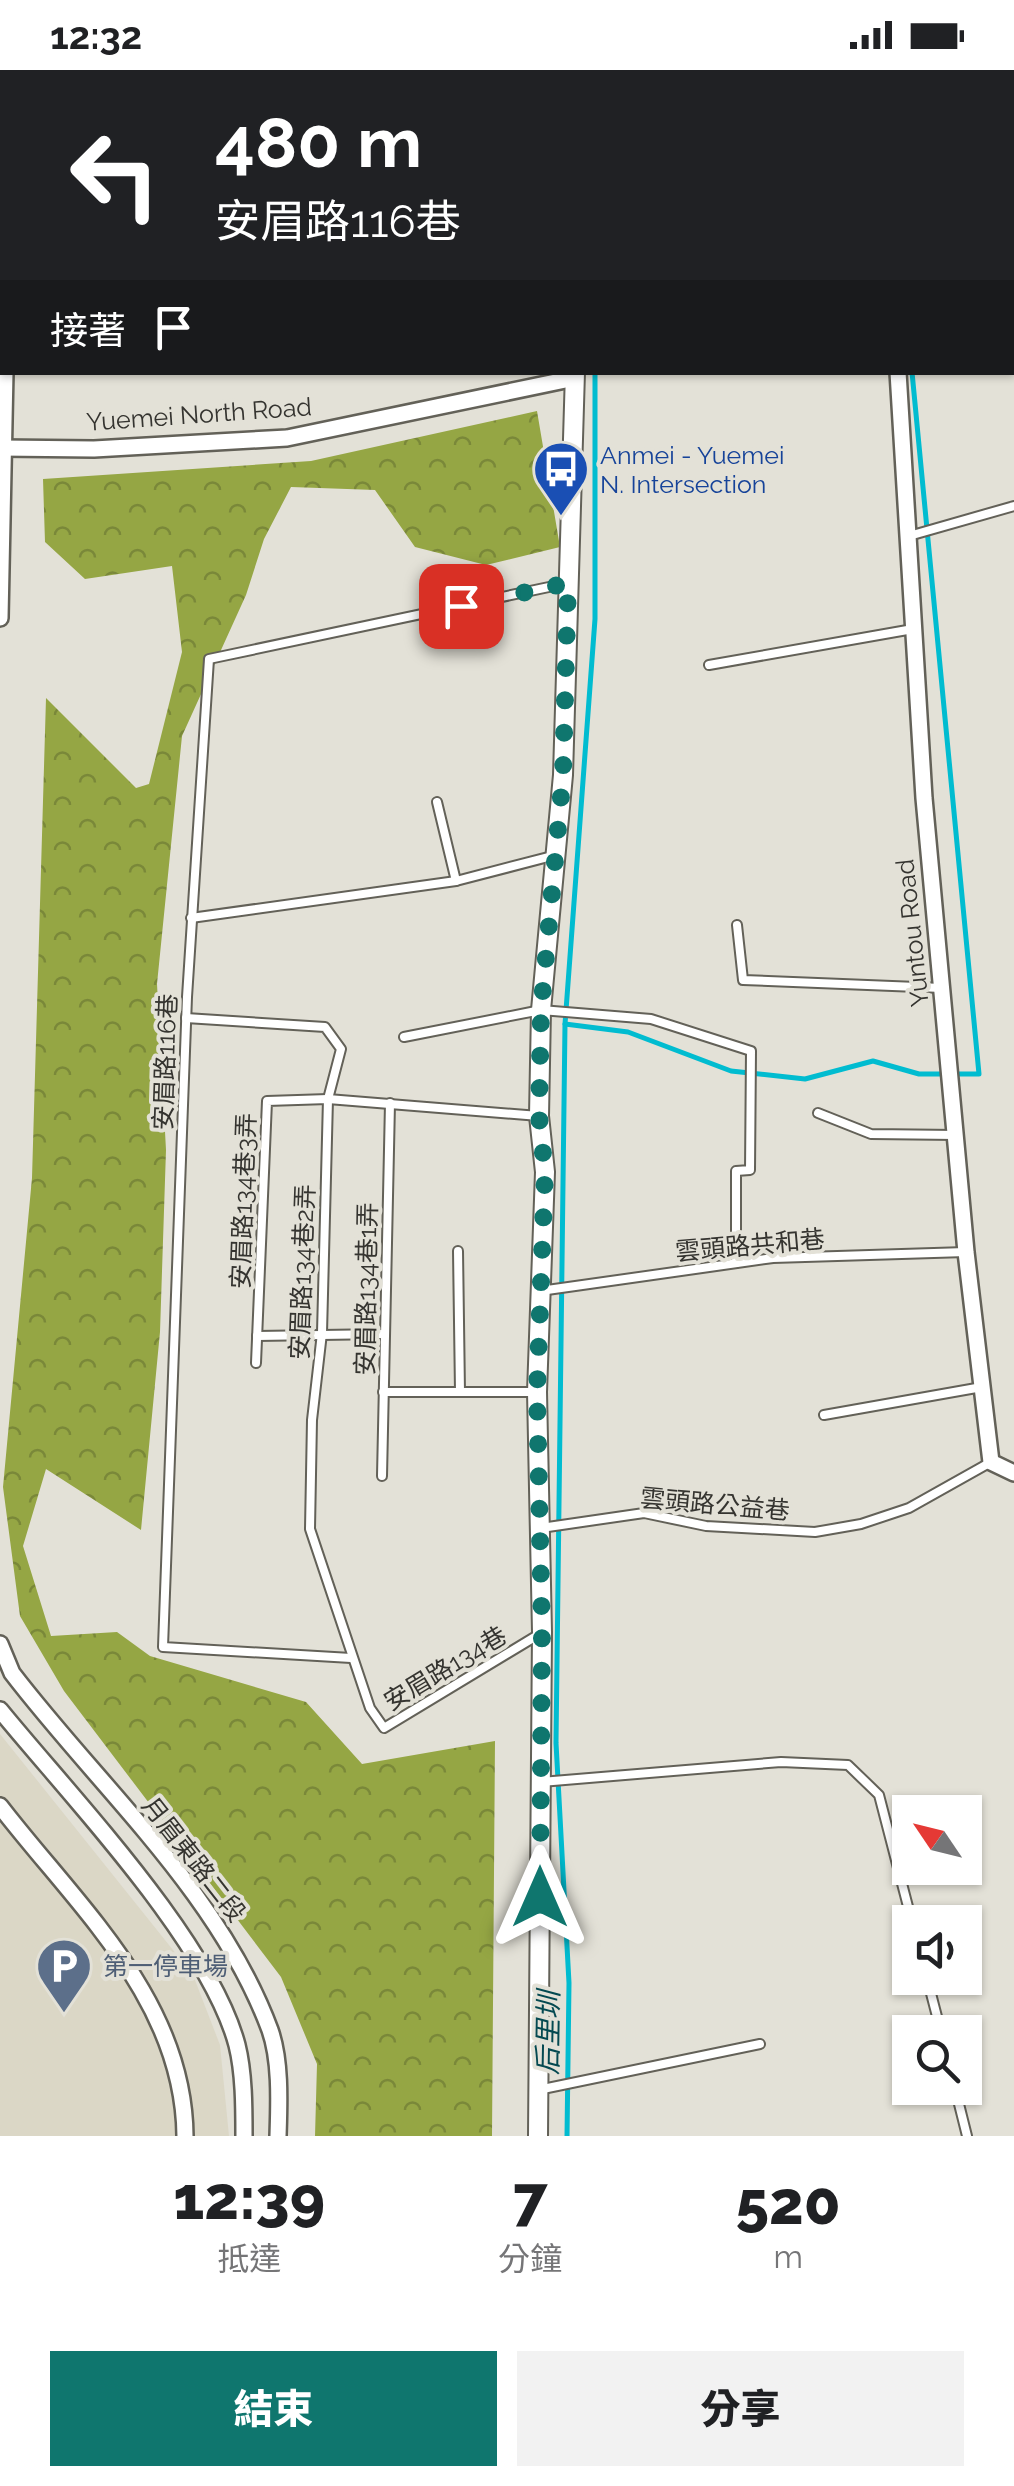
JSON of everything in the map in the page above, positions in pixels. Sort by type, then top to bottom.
[{"type":"street","points":[[0,618],[5,375]]},
{"type":"street","points":[[538,2136],[542,1632],[537,1392],[545,1172],[539,1116],[541,1010],[563,775],[576,375]]},
{"type":"street","name":"Yuemei North Road","points":[[2,448],[94,449],[287,438],[576,375]]},
{"type":"street","name":"Yuntou Road","points":[[898,375],[905,538],[942,988],[966,1252],[991,1462]]},
{"type":"street","points":[[991,1462],[1014,1473]]},
{"type":"street","name":"月眉東路二段","points":[[0,1644],[12,1673],[190,1889],[233,1952],[271,2034],[278,2136]]},
{"type":"street","points":[[0,1710],[100,1832],[204,1970],[236,2044],[244,2136]]},
{"type":"street","points":[[2,1812],[110,1936],[167,2038],[185,2105],[185,2136]]},
{"type":"lane","points":[[905,538],[1014,506]]},
{"type":"lane","name":"安眉路116巷","points":[[351,1658],[163,1647],[186,1018],[209,658],[568,583]]},
{"type":"lane","points":[[709,664],[913,629]]},
{"type":"lane","points":[[437,802],[456,882]]},
{"type":"lane","points":[[191,918],[456,882],[556,855]]},
{"type":"lane","points":[[737,925],[744,980],[942,988]]},
{"type":"lane","points":[[404,1037],[541,1010],[651,1019],[751,1051],[750,1170],[736,1171],[736,1263]]},
{"type":"lane","name":"安眉路134巷2弄","points":[[186,1018],[325,1028],[341,1049],[328,1100],[322,1333],[312,1420],[310,1529],[351,1658]]},
{"type":"lane","points":[[328,1100],[539,1116]]},
{"type":"lane","name":"安眉路134巷3弄","points":[[256,1363],[267,1101],[328,1100]]},
{"type":"lane","name":"安眉路134巷1弄","points":[[382,1476],[390,1103]]},
{"type":"lane","points":[[818,1114],[872,1134],[956,1135]]},
{"type":"lane","points":[[458,1251],[460,1392]]},
{"type":"lane","name":"雲頭路共和巷","points":[[540,1291],[736,1263],[966,1252]]},
{"type":"lane","points":[[258,1336],[384,1334]]},
{"type":"lane","points":[[824,1414],[984,1387]]},
{"type":"lane","points":[[384,1392],[537,1392]]},
{"type":"lane","name":"雲頭路公益巷","points":[[541,1528],[644,1513],[706,1526],[815,1532],[861,1524],[909,1508],[991,1462]]},
{"type":"lane","name":"安眉路134巷","points":[[351,1658],[370,1708],[384,1728],[542,1632]]},
{"type":"lane","points":[[541,1782],[781,1762],[848,1764],[880,1796],[908,1905]]},
{"type":"lane","points":[[538,2090],[760,2044]]},
{"type":"lane","points":[[959,2105],[967,2136]]},
{"type":"shaded area","points":[[0,1734],[193,1975],[220,2045],[229,2136],[0,2136]]},
{"type":"green space","points":[[537,411],[560,547],[486,565],[415,547],[375,490],[291,487],[264,539],[246,595],[182,736],[157,984],[166,1150],[160,1332],[141,1530],[46,1469],[23,1546],[51,1636],[117,1632],[150,1656],[306,1702],[362,1764],[495,1741],[492,2136],[315,2136],[317,2064],[281,1977],[64,1691],[20,1616],[3,1487],[32,1178],[46,698],[136,788],[149,784],[182,652],[172,566],[85,579],[45,542],[43,479],[311,461]]},
{"type":"waterway","name":"后里圳","points":[[567,2136],[569,1983],[556,1743],[565,1024],[595,619],[595,375]]},
{"type":"waterway","points":[[565,1024],[628,1032],[731,1071],[805,1079],[873,1061],[919,1074],[979,1074],[912,375]]},
{"type":"place","name":"Anmei - Yuemei N. Intersection","points":[[561,518]]},
{"type":"place","name":"第一停車場","points":[[64,2015]]},
{"type":"route","points":[[461,606],[568,583],[563,775],[541,1010],[539,1116],[545,1172],[537,1392],[542,1632],[540,1897]]}]
